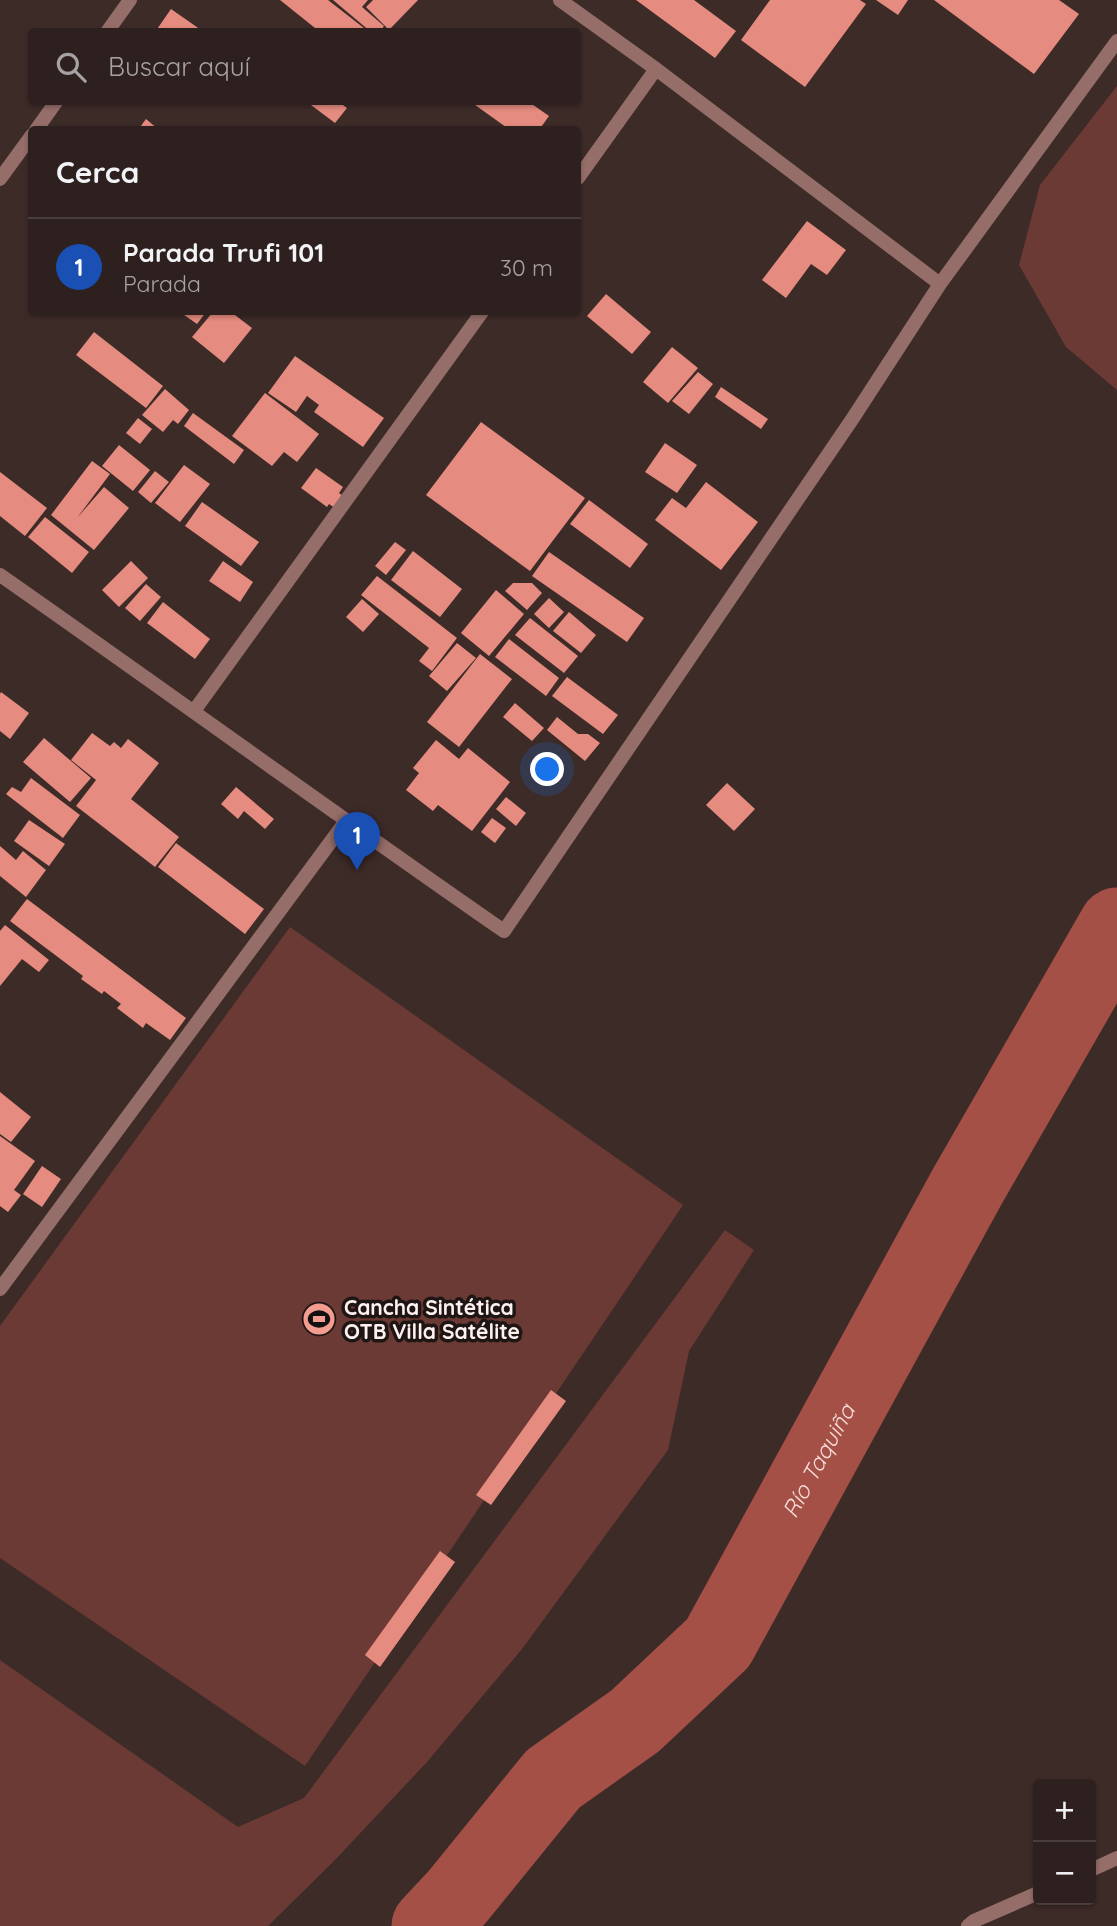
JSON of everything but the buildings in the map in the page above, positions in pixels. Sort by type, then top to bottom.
[{"type":"street","points":[[110,28],[130,0]]},
{"type":"street","points":[[560,0],[656,69],[940,284]]},
{"type":"street","points":[[0,575],[504,931],[853,418],[940,284],[1117,41]]},
{"type":"street","points":[[581,174],[656,69]]},
{"type":"street","points":[[39,126],[54,105]]},
{"type":"street","points":[[0,179],[28,140]]},
{"type":"street","points":[[194,711],[480,315]]},
{"type":"street","points":[[0,1289],[346,821]]},
{"type":"street","points":[[1096,1868],[1117,1858]]},
{"type":"street","points":[[968,1926],[1033,1895]]},
{"type":"shaded area","points":[[1117,86],[1117,390],[1066,347],[1019,265],[1040,185]]},
{"type":"shaded area","name":"Cancha Sintética OTB Villa Satélite","points":[[290,927],[683,1205],[305,1766],[0,1558],[0,1326]]},
{"type":"shaded area","points":[[725,1230],[754,1250],[689,1351],[668,1450],[522,1649],[427,1762],[334,1861],[268,1926],[0,1926],[0,1660],[238,1827],[304,1798]]},
{"type":"waterway","name":"Río Taquiña","points":[[430,1926],[458,1896],[553,1779],[635,1721],[718,1643],[967,1187],[1117,926]]},
{"type":"place","name":"Parada Trufi 101","points":[[357,870]]},
{"type":"place","name":"Cancha Sintética OTB Villa Satélite","points":[[319,1319]]}]
